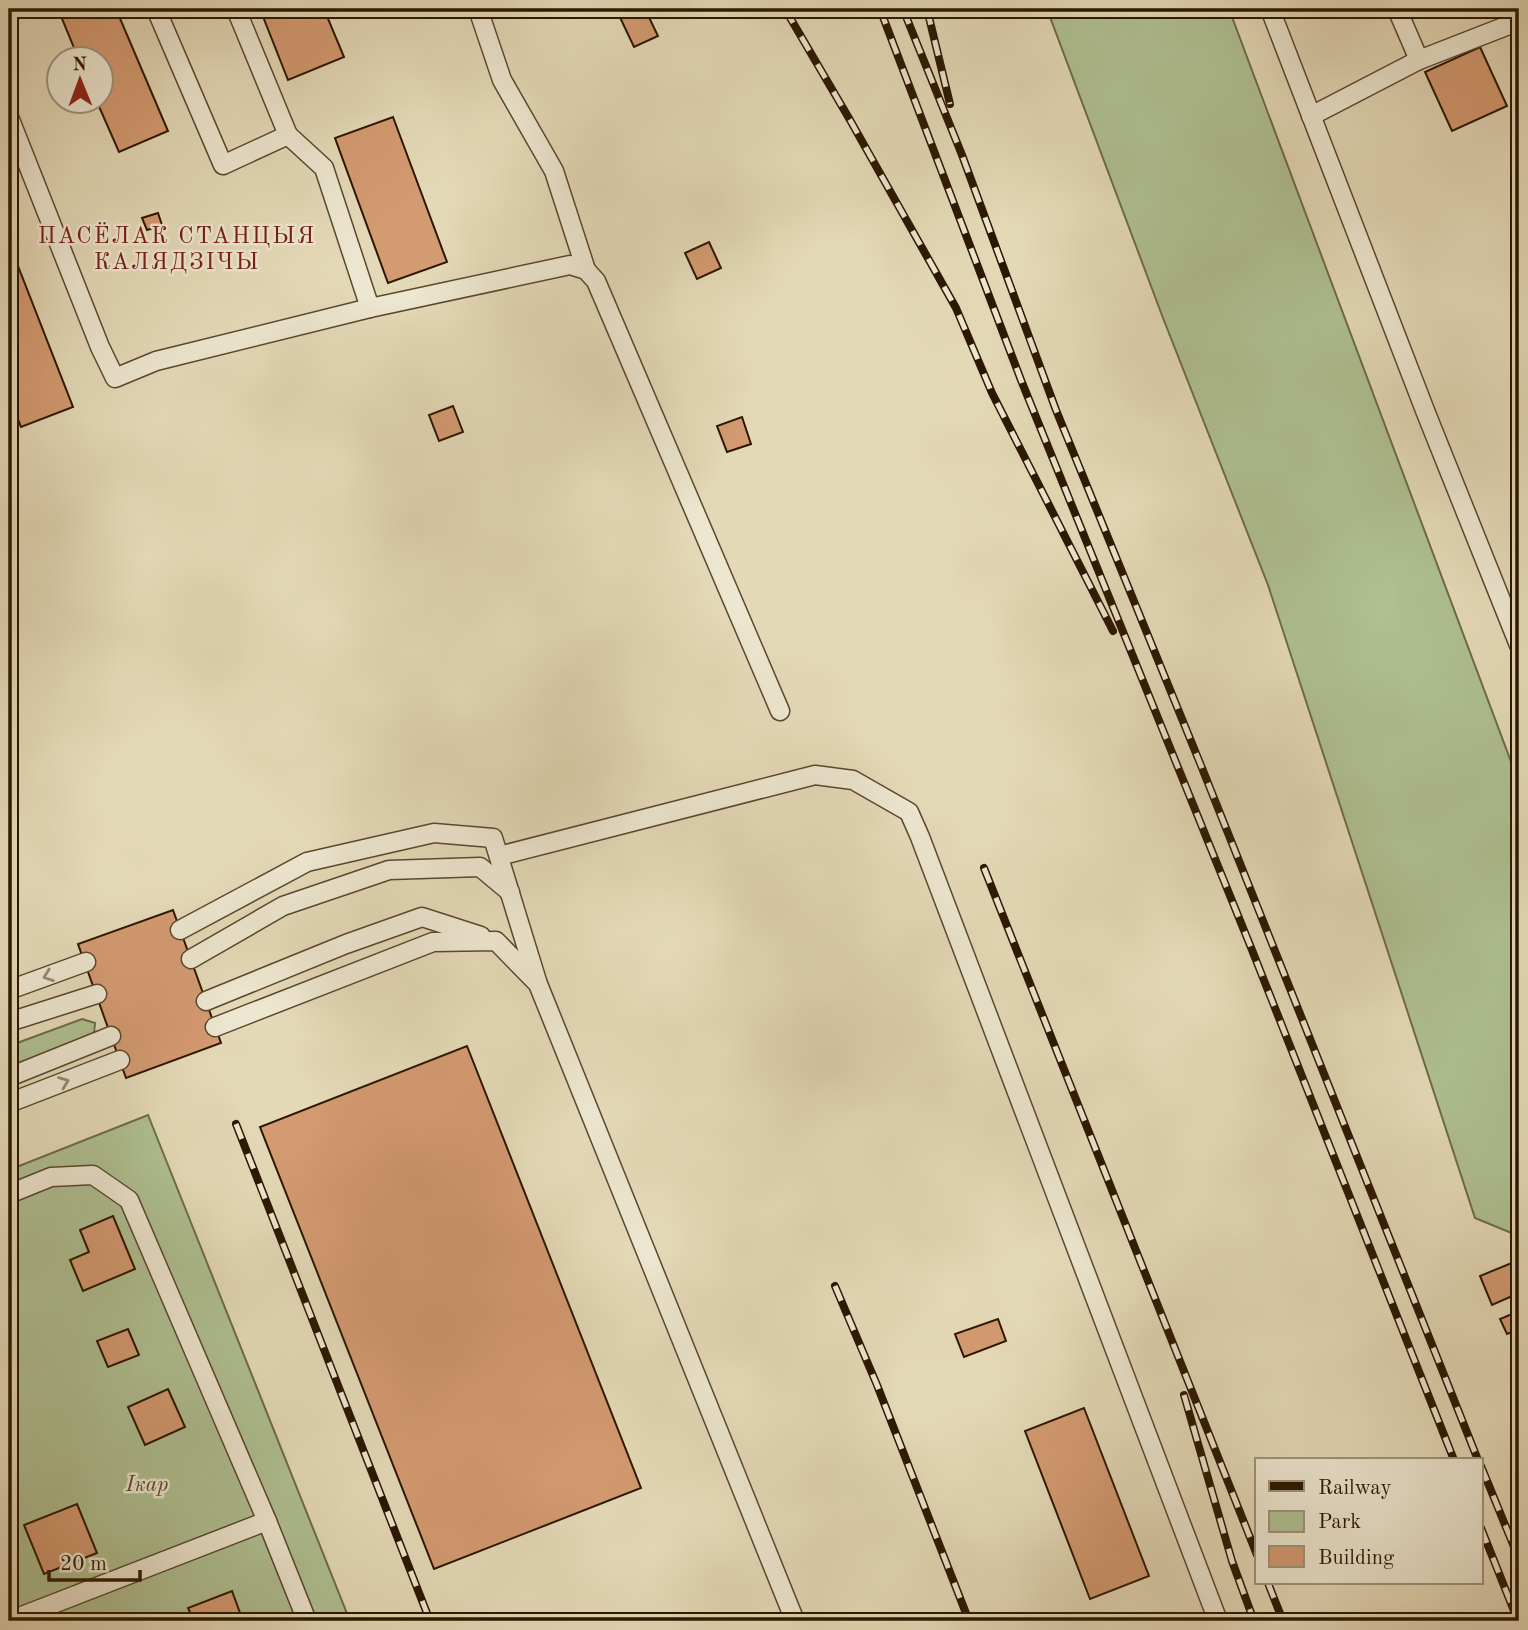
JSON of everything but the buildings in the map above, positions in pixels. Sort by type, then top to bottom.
[{"type":"lane","points":[[156,9],[223,165],[288,135]]},
{"type":"lane","points":[[236,9],[288,135],[324,168],[370,308]]},
{"type":"lane","points":[[478,9],[502,80],[554,171],[586,270],[596,281],[780,711]]},
{"type":"lane","points":[[1270,9],[1519,645]]},
{"type":"lane","points":[[1396,9],[1419,60]]},
{"type":"lane","points":[[1311,116],[1419,60],[1519,21]]},
{"type":"lane","points":[[9,117],[100,347],[115,378],[156,361],[370,308],[570,265],[586,270]]},
{"type":"lane","points":[[499,856],[815,775],[853,780],[908,812],[920,837],[1218,1621]]},
{"type":"lane","points":[[180,930],[307,862],[434,833],[493,838],[538,984],[795,1621]]},
{"type":"lane","points":[[191,958],[284,906],[389,870],[480,867],[510,892]]},
{"type":"lane","points":[[206,1001],[346,944],[422,917],[496,941],[538,984]]},
{"type":"lane","points":[[215,1027],[433,942],[496,941]]},
{"type":"lane","points":[[9,990],[86,962]]},
{"type":"lane","points":[[9,1022],[97,994]]},
{"type":"lane","points":[[9,1077],[111,1036]]},
{"type":"lane","points":[[9,1103],[120,1060]]},
{"type":"lane","points":[[9,1194],[51,1177],[93,1175],[130,1200],[307,1621]]},
{"type":"lane","points":[[9,1621],[267,1521]]},
{"type":"green space","points":[[1047,9],[1229,9],[1519,783],[1519,1240],[1514,1234],[1475,1218],[1268,585],[1163,318]]},
{"type":"green space","points":[[82,1019],[95,1023],[94,1034],[9,1067],[9,1046]]},
{"type":"green space","name":"Ікар","points":[[148,1115],[350,1621],[9,1621],[9,1170]]},
{"type":"railway","points":[[785,9],[956,308],[992,393],[1113,631]]},
{"type":"railway","points":[[880,9],[1021,380],[1252,950],[1453,1458]]},
{"type":"railway","points":[[903,9],[962,155],[1056,410],[1477,1458]]},
{"type":"railway","points":[[927,9],[950,104]]},
{"type":"railway","points":[[984,868],[1255,1550]]},
{"type":"railway","points":[[236,1124],[430,1621]]},
{"type":"railway","points":[[835,1286],[877,1385],[969,1621]]},
{"type":"railway","points":[[1184,1395],[1232,1561],[1254,1621]]},
{"type":"railway","points":[[1482,1468],[1519,1559]]},
{"type":"railway","points":[[1482,1531],[1518,1621]]},
{"type":"railway","points":[[1268,1584],[1283,1621]]},
{"type":"district","name":"ПАСЁЛАК СТАНЦЫЯ КАЛЯДЗІЧЫ","points":[[177,248]]}]
